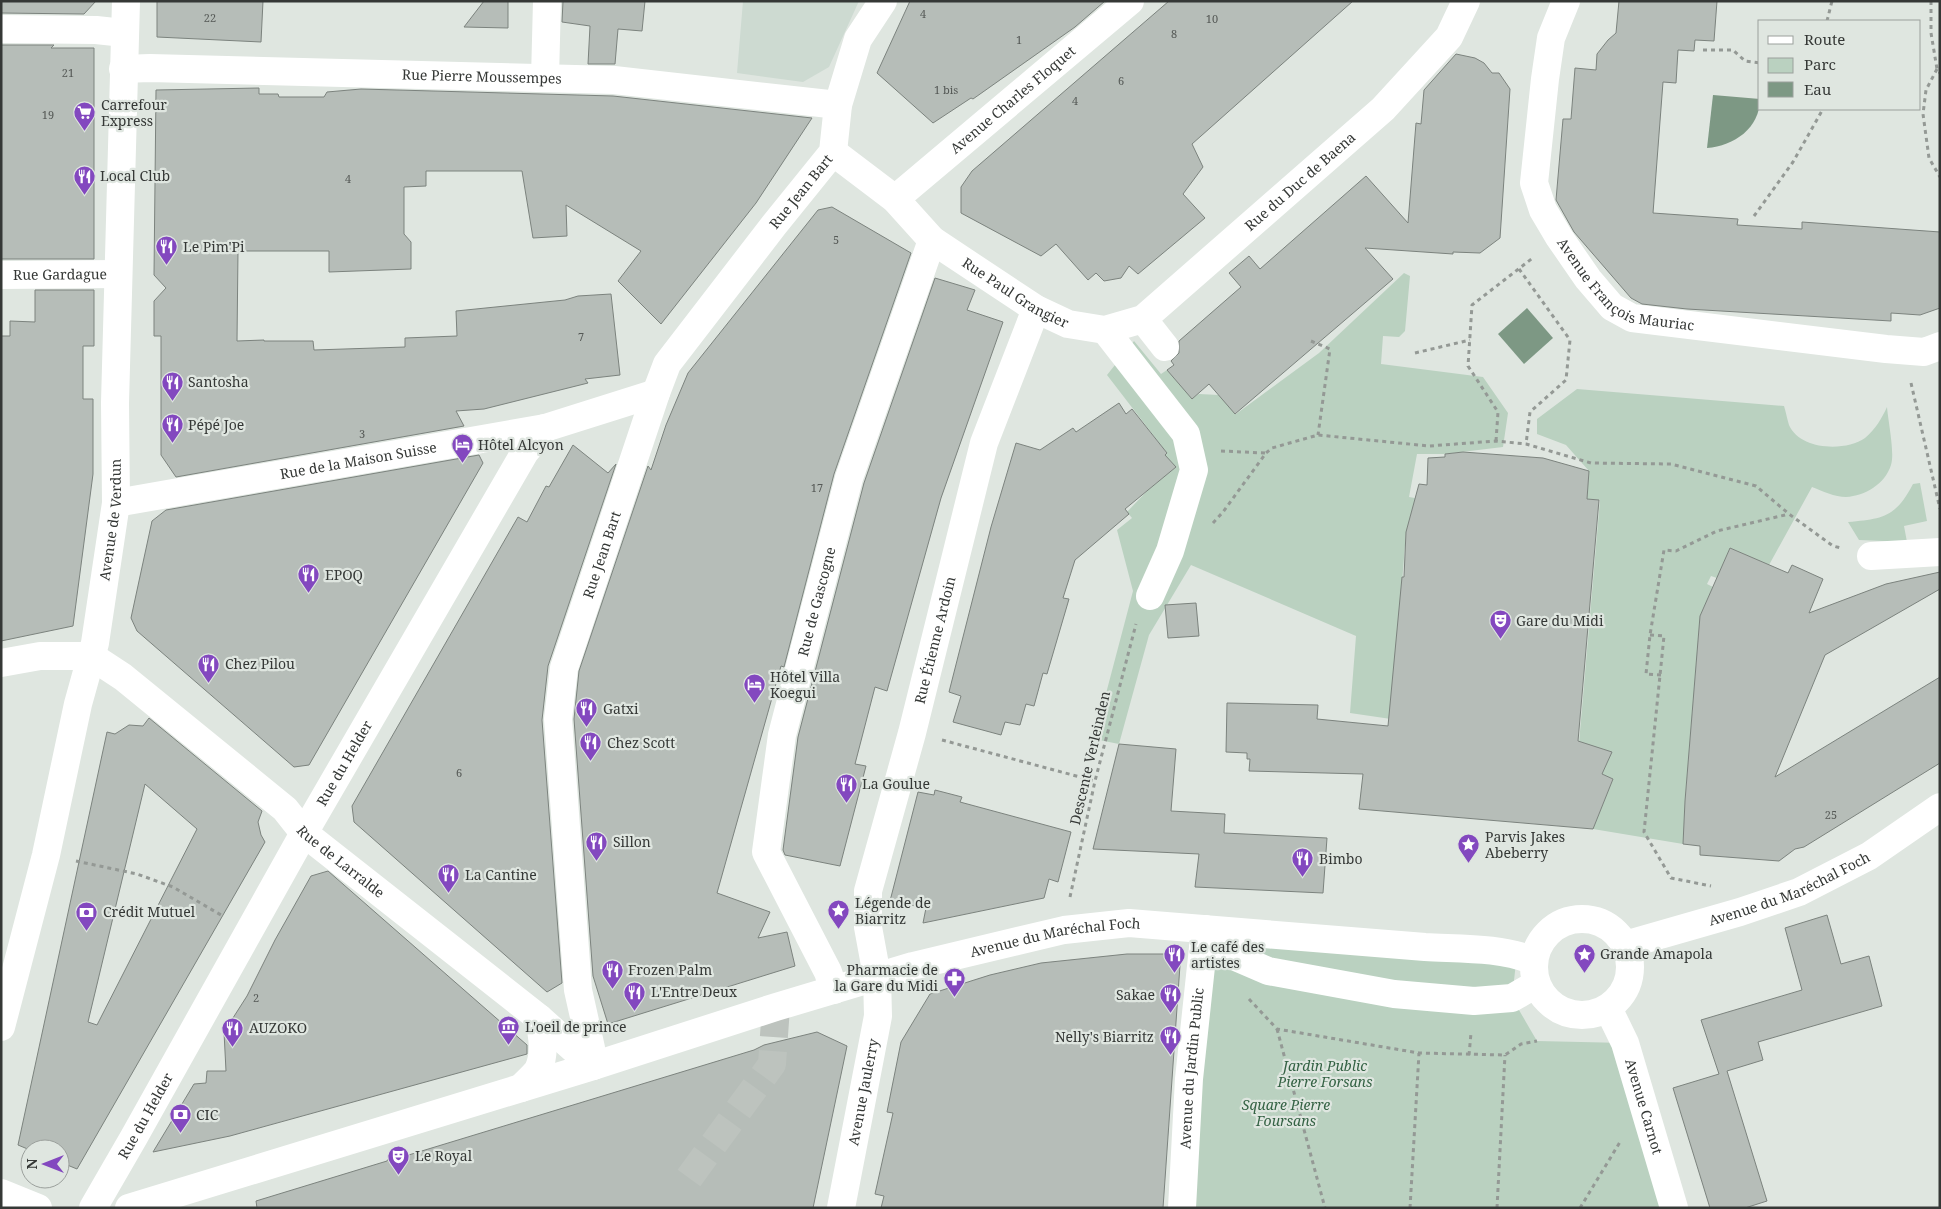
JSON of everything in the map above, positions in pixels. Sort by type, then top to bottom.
[{"type":"street","name":"Avenue de Verdun","points":[[1,1027],[46,855],[78,704],[98,629],[116,503],[115,403],[126,1]]},
{"type":"street","points":[[545,78],[547,1]]},
{"type":"street","name":"Rue Jean Bart","points":[[593,1066],[591,1048],[578,990],[558,719],[564,668],[667,364],[833,152],[838,105],[858,39],[884,1]]},
{"type":"street","name":"Avenue Charles Floquet","points":[[895,199],[1130,1]]},
{"type":"street","name":"Rue du Duc de Baena","points":[[1106,330],[1143,318],[1383,109],[1449,37],[1466,1]]},
{"type":"street","name":"Avenue François Mauriac","points":[[1566,1],[1551,38],[1534,183],[1543,210],[1559,237],[1588,279],[1612,308],[1632,318],[1886,350],[1924,352],[1940,346]]},
{"type":"street","points":[[1,29],[96,30],[124,33]]},
{"type":"street","name":"Rue Pierre Moussempes","points":[[123,69],[614,80],[838,105]]},
{"type":"street","name":"Rue Paul Grangier","points":[[833,152],[895,199],[932,240],[1036,309],[1068,324],[1106,330]]},
{"type":"street","name":"Rue de Gascogne","points":[[834,990],[828,972],[766,852],[782,735],[849,478],[932,240]]},
{"type":"street","name":"Rue Gardague","points":[[1,276],[118,274]]},
{"type":"street","name":"Rue Étienne Ardoin","points":[[877,976],[868,927],[868,891],[912,732],[984,443],[1036,309]]},
{"type":"street","points":[[1143,318],[1166,347]]},
{"type":"street","points":[[1106,330],[1186,434],[1194,470],[1170,551],[1150,596]]},
{"type":"street","name":"Rue de la Maison Suisse","points":[[116,503],[545,428],[656,393]]},
{"type":"street","name":"Rue du Helder","points":[[93,1208],[304,833],[525,452],[545,428]]},
{"type":"street","points":[[1871,556],[1940,552]]},
{"type":"street","points":[[1,663],[40,656],[91,656]]},
{"type":"street","name":"Rue de Larralde","points":[[91,656],[123,677],[285,809],[304,833],[539,1018],[593,1066]]},
{"type":"street","name":"Avenue du Maréchal Foch","points":[[1624,945],[1740,912],[1799,892],[1869,856],[1940,807]]},
{"type":"street","points":[[1588,919],[1603,923],[1615,932],[1624,945],[1629,958],[1630,972],[1626,986],[1619,998],[1608,1008],[1595,1014],[1581,1016],[1566,1013],[1554,1007],[1543,997],[1535,972],[1538,946],[1546,934],[1559,925],[1573,920],[1588,919]]},
{"type":"street","name":"Avenue du Maréchal Foch","points":[[129,1208],[593,1066],[877,976],[1064,930],[1129,923],[1204,936],[1466,949],[1517,954],[1535,972]]},
{"type":"street","points":[[1204,936],[1268,970],[1394,994],[1474,1001],[1512,998],[1535,972]]},
{"type":"street","name":"Avenue du Jardin Public","points":[[1182,1208],[1189,1079],[1204,936]]},
{"type":"street","name":"Avenue Jaulerry","points":[[842,1208],[878,1016],[877,976]]},
{"type":"street","name":"Avenue Carnot","points":[[1608,1008],[1624,1043],[1674,1208]]},
{"type":"street","points":[[521,1088],[538,1071],[543,1052],[539,1018]]},
{"type":"street","points":[[1,1193],[38,1208]]},
{"type":"path","points":[[1827,20],[1832,1]]},
{"type":"path","points":[[1931,1],[1931,33],[1937,69],[1940,73]]},
{"type":"path","points":[[1703,50],[1734,50],[1745,61],[1758,63]]},
{"type":"path","points":[[1937,69],[1925,94],[1923,114],[1929,158],[1940,177]]},
{"type":"path","points":[[1754,216],[1794,162],[1822,110]]},
{"type":"path","points":[[1496,441],[1498,412],[1468,366],[1472,305],[1559,237]]},
{"type":"path","points":[[1518,269],[1570,340],[1566,380],[1530,412],[1526,444]]},
{"type":"path","points":[[1415,353],[1470,340]]},
{"type":"path","points":[[1311,341],[1330,349],[1318,435]]},
{"type":"path","points":[[1911,382],[1940,509]]},
{"type":"path","points":[[1209,526],[1223,512],[1266,453],[1272,448],[1318,435],[1429,446],[1496,441],[1526,444],[1591,463],[1671,464],[1756,486],[1789,514],[1833,546],[1871,556]]},
{"type":"path","points":[[1661,675],[1646,674],[1650,635],[1664,550],[1676,550],[1717,531],[1789,514]]},
{"type":"path","name":"Descente Verleinden","points":[[1064,930],[1095,781],[1134,630],[1150,596]]},
{"type":"path","points":[[1650,635],[1664,636],[1644,832],[1671,878],[1733,890],[1740,912]]},
{"type":"path","points":[[912,732],[1095,781]]},
{"type":"path","points":[[46,855],[137,874],[173,887],[249,930]]},
{"type":"path","points":[[1244,994],[1277,1029],[1325,1208]]},
{"type":"path","points":[[1277,1029],[1419,1053],[1504,1055],[1521,1044],[1537,1041]]},
{"type":"path","points":[[1410,1208],[1419,1053]]},
{"type":"path","points":[[1497,1208],[1504,1055]]},
{"type":"path","points":[[1580,1208],[1643,1104]]},
{"type":"shaded area","points":[[743,1],[859,1],[829,67],[803,82],[737,73]]},
{"type":"green space","points":[[1404,273],[1410,276],[1405,331],[1399,337],[1383,336],[1381,364],[1483,377],[1508,413],[1503,447],[1445,454],[1417,454],[1409,497],[1427,500],[1406,533],[1391,719],[1350,713],[1356,636],[1191,565],[1149,635],[1119,744],[1094,739],[1133,591],[1117,530],[1132,518],[1127,512],[1147,491],[1176,467],[1165,455],[1167,453],[1107,375],[1134,341],[1161,374],[1167,370],[1192,398],[1199,394],[1219,395],[1236,414],[1319,353]]},
{"type":"green space","points":[[1577,389],[1784,406],[1789,425],[1803,440],[1813,444],[1835,447],[1865,438],[1878,424],[1887,407],[1892,460],[1888,472],[1879,483],[1860,494],[1846,497],[1833,495],[1812,487],[1769,565],[1730,548],[1717,578],[1711,576],[1707,584],[1713,587],[1700,617],[1705,620],[1699,635],[1683,844],[1593,829],[1613,779],[1602,774],[1609,759],[1605,750],[1579,743],[1600,500],[1587,499],[1589,471],[1566,445],[1537,434],[1537,419]]},
{"type":"green space","points":[[1920,483],[1927,521],[1904,526],[1907,542],[1859,540],[1848,522],[1871,519],[1887,514],[1901,503],[1913,484]]},
{"type":"green space","name":"Jardin Public Pierre Forsans","points":[[1205,929],[1517,954],[1512,998],[1537,1041],[1625,1043],[1674,1208],[1182,1208]]},
{"type":"water","points":[[1713,95],[1758,99],[1759,110],[1756,119],[1744,134],[1727,144],[1707,148]]},
{"type":"water","points":[[1527,308],[1553,338],[1524,364],[1498,334]]},
{"type":"building","points":[[1,1],[96,1],[84,14],[1,13]]},
{"type":"building","points":[[157,1],[263,1],[261,42],[157,37]]},
{"type":"building","points":[[484,1],[508,1],[508,28],[464,27]]},
{"type":"building","points":[[563,1],[645,1],[642,31],[618,29],[615,64],[588,64],[590,26],[562,22]]},
{"type":"building","points":[[910,1],[1105,1],[1075,27],[973,99],[971,98],[933,123],[877,73]]},
{"type":"building","points":[[1169,1],[1353,1],[1192,144],[1203,167],[1183,194],[1205,218],[1138,274],[1129,266],[1121,278],[1104,281],[1096,273],[1088,280],[1056,244],[1041,256],[961,213],[961,187],[972,171]]},
{"type":"building","points":[[1619,1],[1717,1],[1714,41],[1695,40],[1694,51],[1678,50],[1676,83],[1663,82],[1653,213],[1738,219],[1737,225],[1802,229],[1802,222],[1940,232],[1940,308],[1920,315],[1891,313],[1891,321],[1687,309],[1642,304],[1631,298],[1574,232],[1556,200],[1563,119],[1571,119],[1575,68],[1596,70],[1597,54],[1616,33]]},
{"type":"building","points":[[1,45],[54,45],[51,48],[94,48],[94,259],[1,259]]},
{"type":"building","points":[[1456,54],[1475,58],[1484,63],[1492,73],[1499,73],[1510,89],[1500,238],[1480,253],[1453,252],[1453,254],[1365,248],[1393,279],[1235,414],[1209,384],[1192,399],[1167,370],[1174,365],[1171,361],[1179,353],[1179,341],[1241,287],[1229,273],[1249,256],[1260,269],[1366,176],[1408,223],[1416,123],[1421,124],[1424,90]]},
{"type":"building","points":[[259,88],[259,94],[278,94],[279,97],[324,97],[327,92],[361,89],[613,96],[812,118],[756,203],[661,324],[618,281],[641,251],[566,205],[567,236],[533,238],[522,171],[426,171],[426,186],[404,187],[404,234],[411,242],[411,269],[329,272],[329,251],[238,251],[237,341],[313,341],[314,350],[405,347],[405,338],[457,336],[456,311],[565,300],[578,296],[611,294],[620,375],[585,379],[588,383],[484,409],[456,411],[464,426],[176,477],[161,455],[161,336],[154,336],[154,301],[166,288],[154,275],[156,90]]},
{"type":"building","points":[[832,207],[911,253],[834,474],[784,667],[781,666],[717,893],[770,912],[758,938],[787,932],[795,966],[608,1024],[593,976],[574,719],[579,671],[648,466],[651,470],[666,425],[688,373],[818,210]]},
{"type":"building","points":[[935,278],[975,290],[967,310],[1003,322],[941,498],[887,691],[875,687],[855,764],[866,766],[840,866],[785,855],[783,850],[798,737],[864,483]]},
{"type":"building","points":[[35,290],[94,290],[94,346],[83,346],[83,399],[93,399],[93,474],[73,626],[1,641],[1,336],[10,336],[10,321],[35,322]]},
{"type":"building","points":[[1119,403],[1126,414],[1132,409],[1167,453],[1165,455],[1176,467],[1125,509],[1129,514],[1075,560],[1063,598],[1069,599],[1047,674],[1043,673],[1034,706],[1026,704],[1020,725],[1005,722],[1001,735],[953,722],[961,696],[949,692],[991,527],[1016,443],[1040,450],[1073,428],[1076,432]]},
{"type":"building","points":[[573,445],[608,473],[616,464],[548,666],[542,720],[562,983],[547,992],[354,822],[352,806],[518,517],[527,522],[546,486],[549,487]]},
{"type":"building","name":"Gare du Midi","points":[[1463,452],[1543,458],[1589,471],[1587,499],[1599,500],[1578,741],[1612,752],[1602,774],[1613,779],[1593,829],[1359,809],[1363,774],[1249,771],[1250,759],[1247,759],[1247,753],[1226,752],[1227,703],[1318,705],[1317,719],[1388,726],[1402,577],[1404,577],[1406,532],[1419,484],[1427,485],[1428,458],[1445,457],[1445,454]]},
{"type":"building","points":[[479,455],[483,463],[309,765],[294,767],[137,631],[131,618],[152,521],[166,510]]},
{"type":"building","points":[[1730,548],[1788,573],[1792,565],[1823,579],[1809,613],[1886,584],[1940,572],[1940,589],[1825,655],[1775,777],[1940,677],[1940,763],[1804,847],[1795,849],[1779,861],[1700,855],[1700,846],[1683,844],[1700,616]]},
{"type":"building","points":[[1196,603],[1199,636],[1168,638],[1165,605]]},
{"type":"building","points":[[149,718],[262,811],[258,822],[265,842],[77,1169],[70,1166],[70,1139],[20,1139],[20,1146],[18,1145],[107,732],[115,734],[129,725],[143,726]],"holes":[[[145,784],[197,829],[97,1025],[88,1022]]]},
{"type":"building","points":[[1119,744],[1176,749],[1171,811],[1225,814],[1224,833],[1327,838],[1323,893],[1195,887],[1199,854],[1093,849]]},
{"type":"building","points":[[935,790],[962,797],[960,802],[1071,832],[1058,882],[1049,879],[1044,898],[923,923],[926,908],[890,901],[918,792],[934,795]]},
{"type":"building","points":[[328,871],[527,1045],[527,1054],[230,1136],[153,1152],[194,1084],[206,1083],[207,1071],[226,1071],[224,1032],[247,996],[275,940],[311,876]]},
{"type":"building","points":[[1827,915],[1841,964],[1869,956],[1882,1006],[1758,1042],[1763,1060],[1727,1071],[1767,1201],[1745,1208],[1710,1208],[1673,1088],[1719,1074],[1701,1020],[1802,990],[1785,928]]},
{"type":"building","points":[[1127,954],[1167,954],[1180,965],[1163,1208],[881,1208],[884,1196],[875,1194],[893,1113],[887,1112],[901,1042],[930,994],[990,975],[1041,963]]},
{"type":"building","points":[[817,1032],[847,1046],[813,1208],[257,1208],[256,1201],[387,1161],[393,1151],[402,1157],[754,1050],[764,1045]]},
{"type":"tunnel","points":[[689,1178],[772,1064],[776,1007]]},
{"type":"place","name":"Carrefour Express","points":[[85,132]]},
{"type":"place","name":"Local Club","points":[[84,195]]},
{"type":"place","name":"Le Pim'Pi","points":[[167,266]]},
{"type":"place","name":"Santosha","points":[[172,401]]},
{"type":"place","name":"Pépé Joe","points":[[172,444]]},
{"type":"place","name":"Hôtel Alcyon","points":[[462,464]]},
{"type":"place","name":"EPOQ","points":[[309,594]]},
{"type":"place","name":"Gare du Midi","points":[[1500,640]]},
{"type":"place","name":"Chez Pilou","points":[[209,683]]},
{"type":"place","name":"Hôtel Villa Koegui","points":[[754,704]]},
{"type":"place","name":"Gatxi","points":[[587,728]]},
{"type":"place","name":"Chez Scott","points":[[591,762]]},
{"type":"place","name":"La Goulue","points":[[846,803]]},
{"type":"place","name":"Sillon","points":[[597,861]]},
{"type":"place","name":"Parvis Jakes Abeberry","points":[[1469,864]]},
{"type":"place","name":"Bimbo","points":[[1303,878]]},
{"type":"place","name":"La Cantine","points":[[449,894]]},
{"type":"place","name":"Légende de Biarritz","points":[[839,930]]},
{"type":"place","name":"Crédit Mutuel","points":[[87,931]]},
{"type":"place","name":"Grande Amapola","points":[[1584,973]]},
{"type":"place","name":"Le café des artistes","points":[[1175,974]]},
{"type":"place","name":"Frozen Palm","points":[[612,989]]},
{"type":"place","name":"Pharmacie de la Gare du Midi","points":[[954,997]]},
{"type":"place","name":"L'Entre Deux","points":[[635,1011]]},
{"type":"place","name":"Sakae","points":[[1171,1014]]},
{"type":"place","name":"L'oeil de prince","points":[[509,1046]]},
{"type":"place","name":"AUZOKO","points":[[233,1047]]},
{"type":"place","name":"Nelly's Biarritz","points":[[1170,1056]]},
{"type":"place","name":"CIC","points":[[180,1134]]},
{"type":"place","name":"Le Royal","points":[[399,1175]]},
{"type":"park label","name":"Square Pierre Foursans","points":[[1286,1114]]}]
